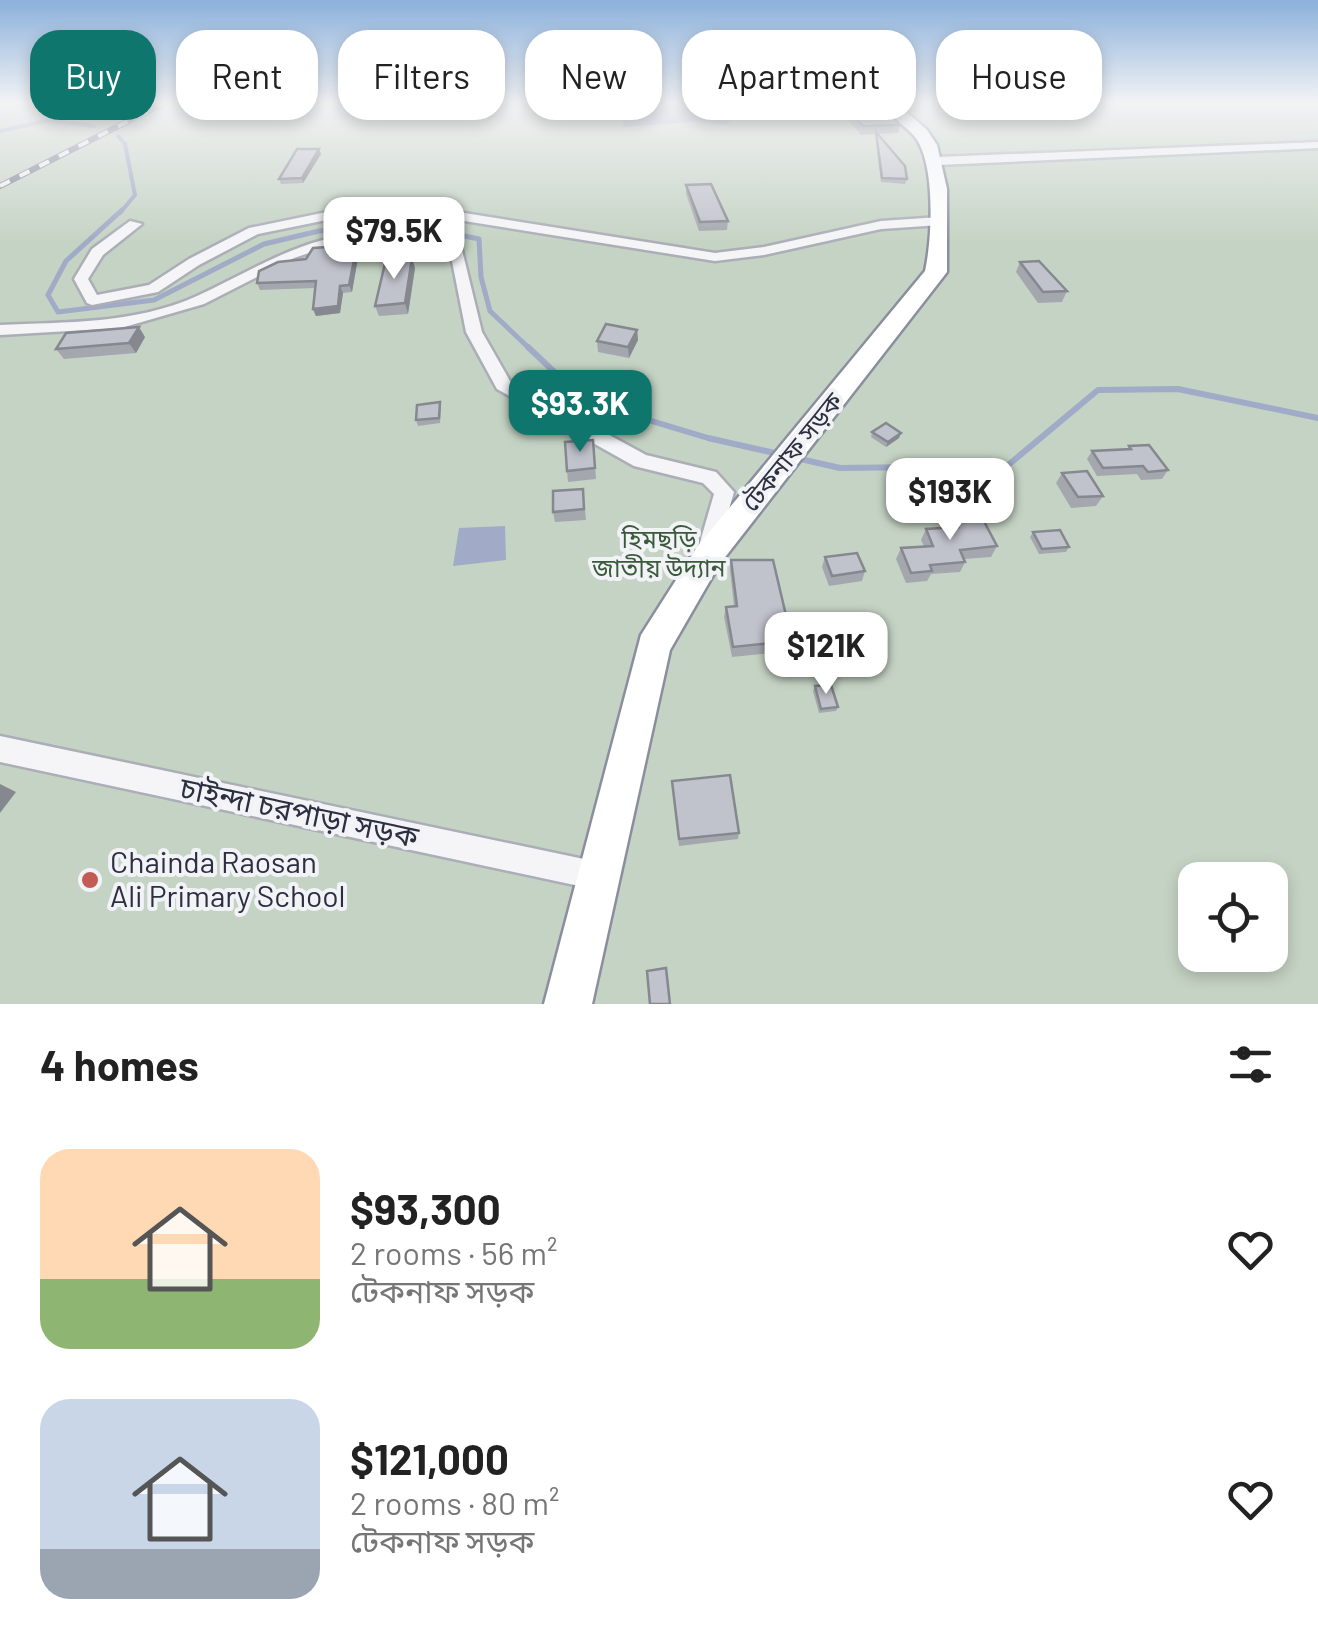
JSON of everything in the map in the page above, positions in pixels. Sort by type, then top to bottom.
[{"type":"highway","points":[[933,149],[938,161]]},
{"type":"highway","name":"টেকনাফ সড়ক","points":[[568,1004],[653,646],[708,556],[936,272],[940,221],[938,161]]},
{"type":"street","points":[[938,161],[1226,149]]},
{"type":"street","points":[[135,224],[96,252],[81,279],[92,300],[153,289],[254,231],[356,210],[433,212],[715,257],[764,252],[881,225],[940,221]]},
{"type":"street","points":[[0,330],[115,325],[199,301],[289,255],[323,244],[400,245],[457,253],[474,332],[503,385],[640,461],[709,477],[724,492],[708,556]]},
{"type":"street","name":"চাইন্দা চরপাড়া সড়ক","points":[[0,749],[598,876]]},
{"type":"green space","name":"হিমছড়ি জাতীয় উদ্যান","points":[[0,149],[1318,149],[1318,1004],[0,1004]]},
{"type":"water","points":[[505,526],[506,560],[453,566],[459,528]]},
{"type":"building","points":[[297,149],[319,149],[302,178],[279,179]]},
{"type":"building","points":[[878,149],[890,149],[905,166],[907,179],[882,178]]},
{"type":"building","points":[[711,184],[728,221],[700,222],[686,185]]},
{"type":"building","points":[[357,245],[349,285],[340,286],[338,306],[313,309],[316,281],[257,283],[259,271],[278,262],[306,259],[313,248]]},
{"type":"building","points":[[412,258],[405,303],[375,306],[386,259]]},
{"type":"building","points":[[1039,261],[1067,291],[1043,292],[1020,262]]},
{"type":"building","points":[[606,324],[637,330],[628,347],[597,341]]},
{"type":"building","points":[[139,327],[129,343],[56,349],[66,333]]},
{"type":"building","points":[[440,402],[439,418],[416,420],[417,405]]},
{"type":"building","points":[[886,423],[901,433],[888,442],[872,432]]},
{"type":"building","points":[[593,440],[595,468],[567,471],[565,442]]},
{"type":"building","points":[[1149,445],[1168,470],[1148,472],[1143,466],[1103,468],[1092,451],[1131,449],[1129,446]]},
{"type":"building","points":[[1087,471],[1103,496],[1078,497],[1062,473]]},
{"type":"building","points":[[583,489],[584,509],[553,512],[553,491]]},
{"type":"building","points":[[978,510],[997,546],[960,550],[965,562],[930,565],[932,571],[911,573],[901,548],[933,546],[926,529],[958,527],[951,513]]},
{"type":"building","points":[[1060,530],[1069,547],[1042,549],[1033,532]]},
{"type":"building","points":[[857,553],[865,571],[832,576],[825,557]]},
{"type":"building","points":[[731,560],[773,560],[792,641],[733,647],[726,607],[737,606]]},
{"type":"building","points":[[831,685],[838,707],[821,709],[815,686]]},
{"type":"building","points":[[730,775],[739,833],[679,839],[672,781]]},
{"type":"building","points":[[666,968],[670,1004],[650,1004],[647,971]]},
{"type":"waterway","points":[[120,213],[135,195],[126,149]]},
{"type":"waterway","points":[[122,210],[66,261],[48,295],[58,312],[154,300],[264,244],[319,231],[402,223],[479,239],[481,277],[490,311],[531,350]]},
{"type":"waterway","points":[[528,347],[585,401],[708,438],[779,454]]},
{"type":"waterway","points":[[796,458],[840,468],[1007,466],[1098,390],[1178,389],[1318,418]]},
{"type":"railway","points":[[0,186],[73,149]]},
{"type":"place","name":"Chainda Raosan Ali Primary School","points":[[90,880]]}]
